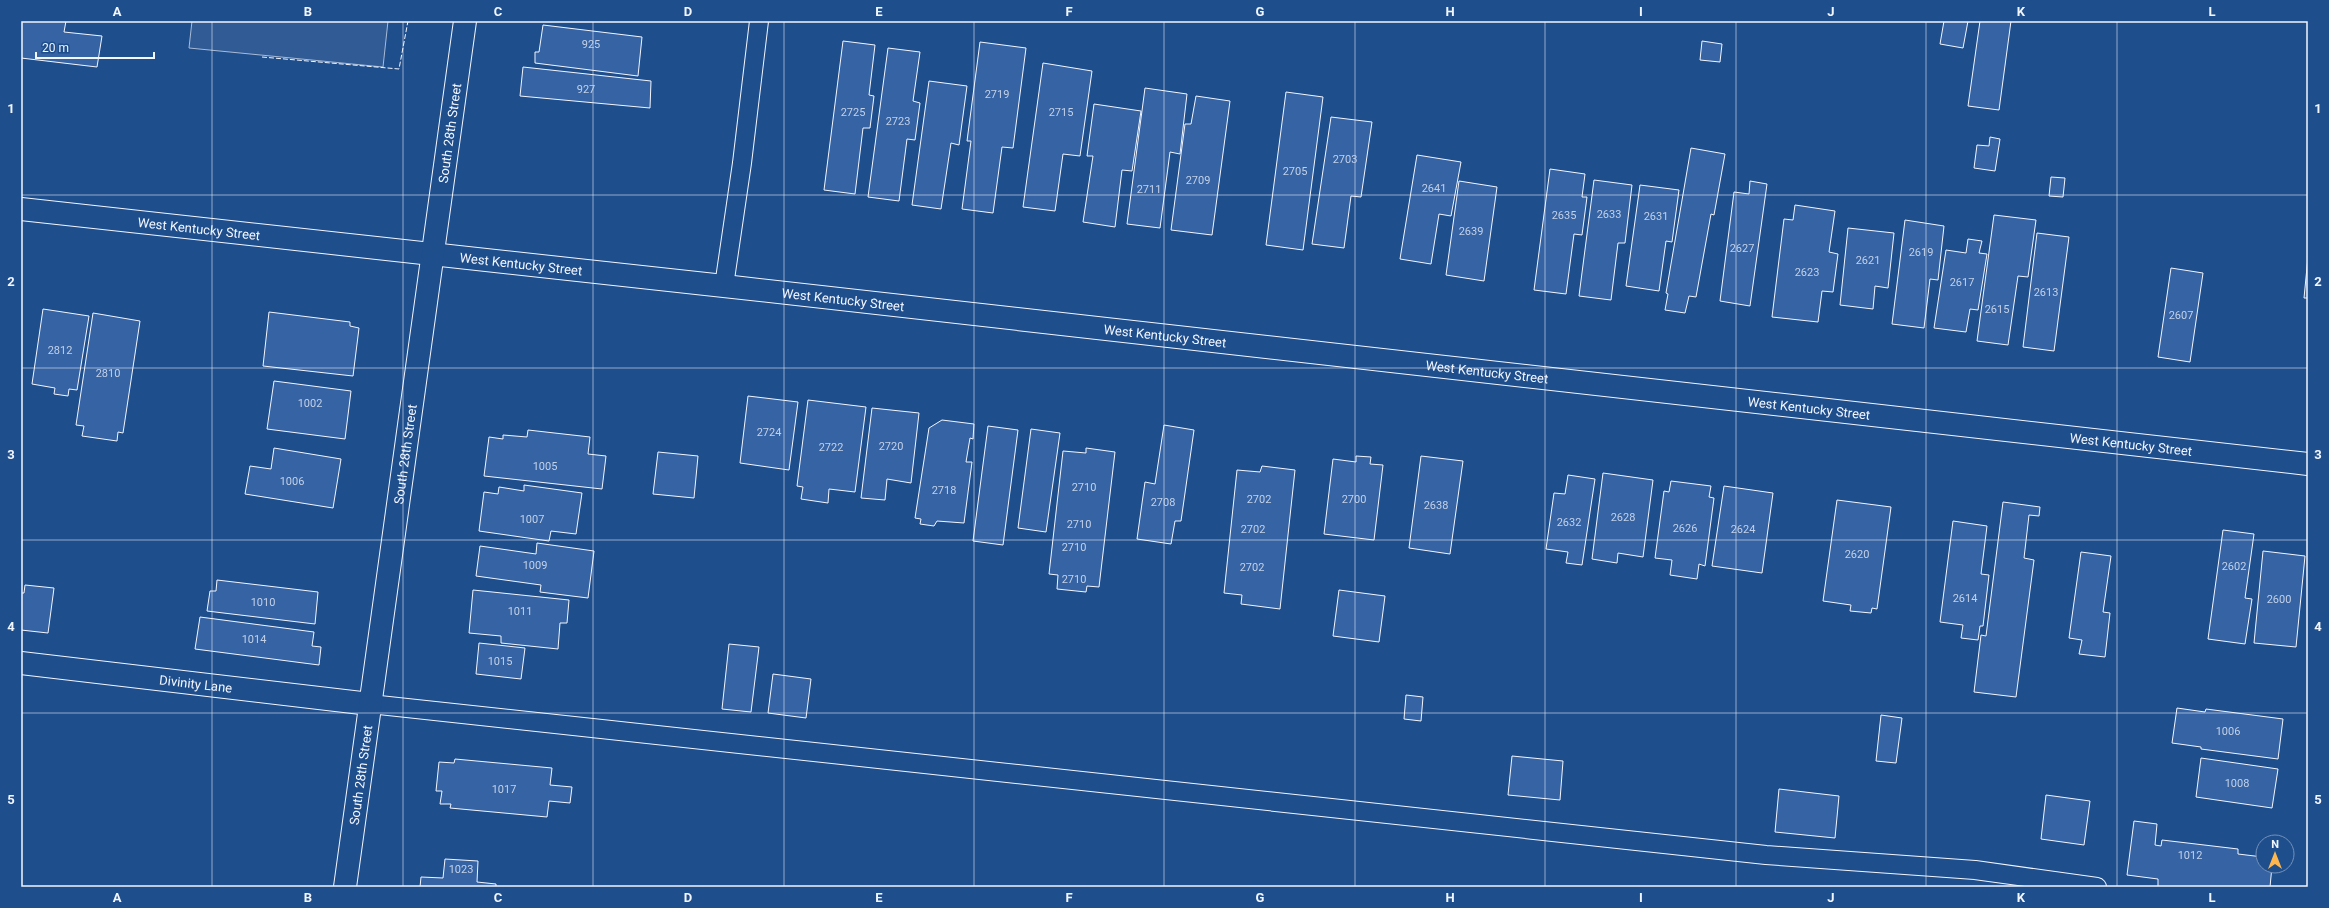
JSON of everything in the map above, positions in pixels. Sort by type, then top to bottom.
[{"type":"street","name":"South 28th Street","points":[[345,887],[465,21]]},
{"type":"street","name":"West Kentucky Street","points":[[21,209],[368,246],[432,255],[724,286],[2308,464]]},
{"type":"street","name":"Divinity Lane","points":[[21,663],[370,704]]},
{"type":"lane","points":[[724,286],[742,163],[759,21]]},
{"type":"lane","points":[[370,704],[1758,854],[1975,870],[2097,887]]},
{"type":"shaded area","points":[[192,21],[388,21],[383,67],[189,48]]},
{"type":"building","points":[[21,21],[66,21],[64,32],[102,36],[97,67],[21,58]]},
{"type":"building","points":[[1944,21],[1968,21],[1963,48],[1940,44]]},
{"type":"building","points":[[1980,21],[2011,21],[1999,110],[1968,106]]},
{"type":"building","points":[[543,25],[642,37],[638,76],[535,63],[535,52],[539,52]]},
{"type":"building","points":[[843,41],[875,45],[869,95],[874,96],[870,128],[863,128],[855,194],[824,190]]},
{"type":"building","points":[[1702,41],[1722,44],[1720,62],[1700,60]]},
{"type":"building","points":[[980,42],[1026,48],[1013,148],[1002,147],[993,213],[962,209],[971,141],[967,141]]},
{"type":"building","points":[[888,48],[920,52],[913,101],[920,103],[915,140],[907,139],[899,201],[868,197]]},
{"type":"building","points":[[1043,63],[1092,71],[1080,156],[1063,154],[1055,211],[1023,207]]},
{"type":"building","points":[[523,67],[651,81],[650,108],[520,96]]},
{"type":"building","points":[[929,81],[967,86],[959,145],[951,143],[941,209],[912,205]]},
{"type":"building","points":[[1145,88],[1187,94],[1180,154],[1170,152],[1160,228],[1127,224]]},
{"type":"building","points":[[1286,92],[1323,97],[1303,250],[1266,245]]},
{"type":"building","points":[[1196,96],[1230,101],[1212,235],[1171,230],[1185,124],[1191,124]]},
{"type":"building","points":[[1094,104],[1141,111],[1132,171],[1122,170],[1115,227],[1083,222],[1093,156],[1087,156]]},
{"type":"building","points":[[1331,117],[1372,122],[1361,197],[1351,196],[1344,248],[1312,244]]},
{"type":"building","points":[[1990,137],[2000,139],[1995,171],[1974,168],[1977,145],[1989,146]]},
{"type":"building","points":[[1691,148],[1725,154],[1714,215],[1711,214],[1696,297],[1689,296],[1685,313],[1665,310],[1668,294],[1666,293]]},
{"type":"building","points":[[1417,155],[1461,162],[1451,216],[1439,214],[1431,264],[1400,259]]},
{"type":"building","points":[[1550,169],[1585,174],[1582,197],[1587,197],[1582,235],[1574,234],[1566,294],[1534,290]]},
{"type":"building","points":[[2051,177],[2065,178],[2063,197],[2049,196]]},
{"type":"building","points":[[1594,180],[1632,185],[1625,243],[1618,243],[1611,300],[1579,296]]},
{"type":"building","points":[[1459,181],[1497,187],[1484,281],[1446,275]]},
{"type":"building","points":[[1750,181],[1767,184],[1750,306],[1720,301],[1734,192],[1749,194]]},
{"type":"building","points":[[1640,185],[1679,190],[1672,242],[1666,241],[1659,291],[1626,286]]},
{"type":"building","points":[[1795,205],[1835,211],[1829,252],[1838,254],[1833,292],[1822,291],[1818,322],[1772,317],[1784,219],[1793,220]]},
{"type":"building","points":[[1994,215],[2036,220],[2028,277],[2018,276],[2008,345],[1977,341]]},
{"type":"building","points":[[1905,220],[1944,226],[1938,280],[1930,279],[1924,328],[1892,324]]},
{"type":"building","points":[[1848,228],[1894,233],[1888,288],[1875,286],[1873,309],[1840,305]]},
{"type":"building","points":[[2037,233],[2069,237],[2054,351],[2023,347]]},
{"type":"building","points":[[1968,239],[1982,241],[1979,253],[1987,254],[1978,310],[1970,309],[1966,332],[1934,328],[1946,250],[1966,253]]},
{"type":"building","points":[[2308,257],[2308,298],[2304,298]]},
{"type":"building","points":[[2171,268],[2203,273],[2190,362],[2158,357]]},
{"type":"building","points":[[43,309],[89,316],[77,390],[69,389],[68,396],[54,394],[55,388],[32,384]]},
{"type":"building","points":[[269,312],[350,322],[350,326],[359,328],[353,376],[263,366]]},
{"type":"building","points":[[93,313],[140,321],[123,433],[118,432],[117,441],[82,436],[84,426],[76,425]]},
{"type":"building","points":[[274,381],[351,391],[345,439],[267,429]]},
{"type":"building","points":[[748,396],[798,402],[789,470],[740,463]]},
{"type":"building","points":[[808,400],[866,407],[855,492],[829,489],[828,503],[801,499],[803,487],[797,486]]},
{"type":"building","points":[[872,408],[919,413],[911,483],[887,479],[885,500],[861,498]]},
{"type":"building","points":[[942,420],[974,424],[973,439],[970,438],[966,462],[972,462],[964,523],[937,521],[934,526],[920,524],[921,519],[915,518],[929,428]]},
{"type":"building","points":[[1164,425],[1194,430],[1181,521],[1175,521],[1171,544],[1137,539],[1145,482],[1155,484]]},
{"type":"building","points":[[988,426],[1018,430],[1003,545],[973,541]]},
{"type":"building","points":[[1031,429],[1060,433],[1046,532],[1018,528]]},
{"type":"building","points":[[528,430],[590,437],[588,454],[606,456],[602,489],[484,476],[489,437],[503,439],[503,435],[527,437]]},
{"type":"building","points":[[274,448],[341,459],[333,508],[245,494],[250,466],[271,469]]},
{"type":"building","points":[[1086,448],[1115,452],[1099,587],[1087,586],[1086,592],[1057,589],[1058,575],[1049,574],[1063,451],[1086,453]]},
{"type":"building","points":[[658,452],[698,456],[694,498],[653,494]]},
{"type":"building","points":[[1356,456],[1371,457],[1370,464],[1383,465],[1374,540],[1324,534],[1333,459],[1356,462]]},
{"type":"building","points":[[1421,456],[1463,461],[1450,554],[1409,548]]},
{"type":"building","points":[[1262,466],[1295,470],[1280,609],[1241,604],[1242,595],[1224,593],[1237,470],[1260,472]]},
{"type":"building","points":[[1603,473],[1653,480],[1643,557],[1618,553],[1617,563],[1592,559]]},
{"type":"building","points":[[1568,475],[1595,479],[1582,565],[1566,563],[1568,552],[1546,549],[1554,493],[1565,494]]},
{"type":"building","points":[[1671,481],[1711,486],[1709,497],[1714,498],[1705,566],[1699,564],[1697,579],[1670,575],[1672,560],[1655,558],[1664,491],[1669,492]]},
{"type":"building","points":[[524,485],[582,493],[576,534],[551,531],[549,541],[479,531],[484,492],[498,494],[499,487],[524,491]]},
{"type":"building","points":[[1724,486],[1773,493],[1762,573],[1712,566]]},
{"type":"building","points":[[1837,500],[1891,507],[1877,609],[1872,608],[1871,613],[1850,611],[1851,605],[1823,601]]},
{"type":"building","points":[[2003,502],[2040,507],[2039,516],[2029,515],[2024,558],[2034,560],[2016,697],[1974,692],[1981,635],[1986,636]]},
{"type":"building","points":[[1953,521],[1987,526],[1981,574],[1989,575],[1983,626],[1980,626],[1978,640],[1961,638],[1963,625],[1940,622]]},
{"type":"building","points":[[2223,530],[2254,534],[2245,598],[2252,599],[2245,644],[2208,639]]},
{"type":"building","points":[[537,543],[594,551],[588,598],[540,592],[541,585],[476,576],[480,546],[536,554]]},
{"type":"building","points":[[2263,551],[2305,556],[2296,647],[2254,643]]},
{"type":"building","points":[[2081,552],[2111,556],[2103,612],[2110,613],[2105,657],[2079,654],[2082,640],[2069,638]]},
{"type":"building","points":[[217,580],[318,592],[315,624],[207,611],[210,591],[216,591]]},
{"type":"building","points":[[25,585],[54,588],[48,633],[21,630],[21,593],[24,593]]},
{"type":"building","points":[[473,590],[569,600],[567,623],[560,623],[558,649],[501,643],[501,636],[469,633]]},
{"type":"building","points":[[1339,590],[1385,596],[1379,642],[1333,636]]},
{"type":"building","points":[[200,617],[314,632],[312,646],[321,647],[319,665],[195,649]]},
{"type":"building","points":[[479,643],[525,648],[521,679],[476,674]]},
{"type":"building","points":[[729,644],[759,647],[751,712],[722,709]]},
{"type":"building","points":[[773,674],[811,679],[806,718],[768,713]]},
{"type":"building","points":[[1406,695],[1423,697],[1421,721],[1404,719]]},
{"type":"building","points":[[2177,708],[2205,712],[2206,709],[2283,719],[2278,759],[2201,749],[2201,747],[2172,743]]},
{"type":"building","points":[[1881,715],[1902,718],[1896,763],[1876,761]]},
{"type":"building","points":[[1512,756],[1563,761],[1560,800],[1508,795]]},
{"type":"building","points":[[2201,758],[2278,769],[2272,808],[2196,797]]},
{"type":"building","points":[[455,759],[552,768],[550,785],[572,787],[570,803],[549,801],[547,817],[450,808],[451,804],[440,804],[442,791],[436,791],[439,762],[454,763]]},
{"type":"building","points":[[1779,789],[1839,796],[1835,838],[1775,832]]},
{"type":"building","points":[[2046,795],[2090,801],[2084,845],[2041,839]]},
{"type":"building","points":[[2134,821],[2157,824],[2155,845],[2161,846],[2162,840],[2238,849],[2238,854],[2255,856],[2255,874],[2271,874],[2270,887],[2158,887],[2158,879],[2127,875]]},
{"type":"building","points":[[445,859],[478,861],[477,882],[496,884],[496,887],[420,887],[421,877],[443,878]]},
{"type":"fence","points":[[262,57],[399,69],[408,21]]}]
